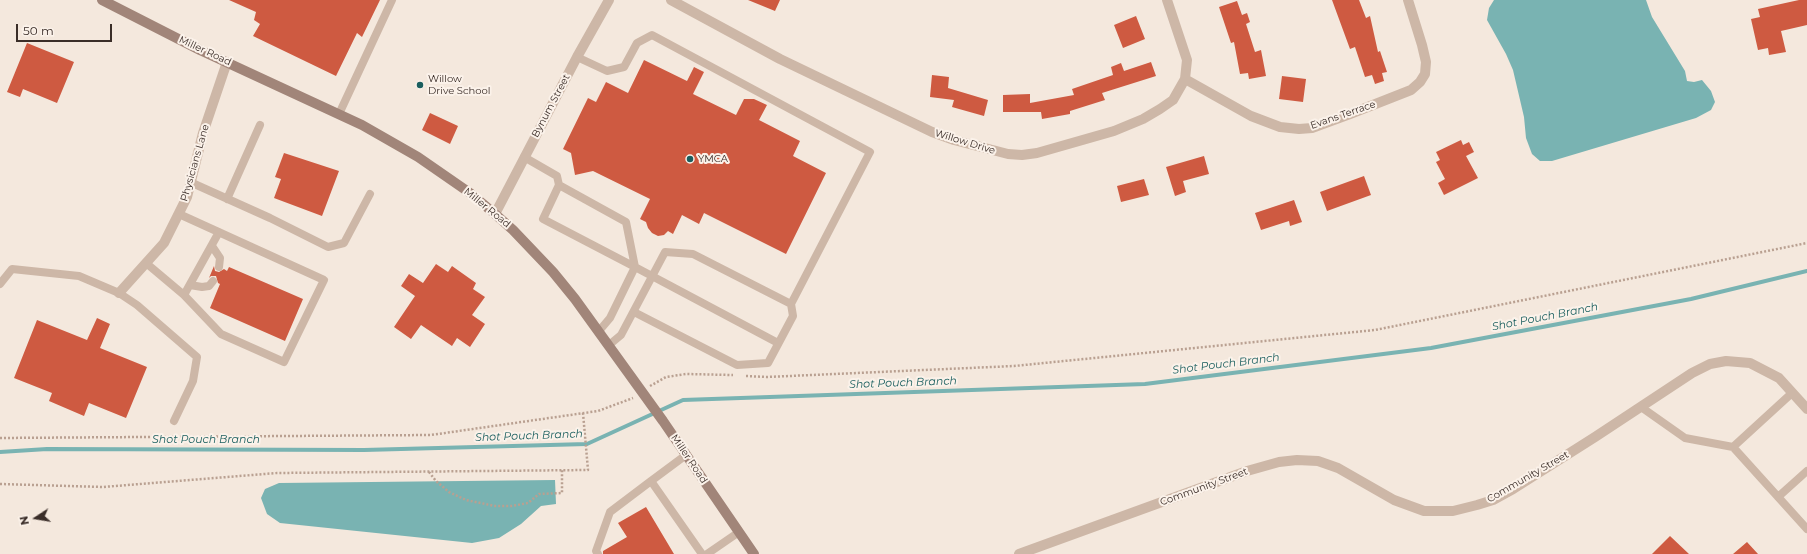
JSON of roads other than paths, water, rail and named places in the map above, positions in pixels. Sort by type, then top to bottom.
[{"type":"main road","name":"Miller Road","points":[[102,0],[227,62],[339,114],[418,157],[470,193],[495,214],[513,230],[553,272],[599,331],[754,554]]},
{"type":"street","name":"Bynum Street","points":[[495,214],[577,57],[609,0]]},
{"type":"street","name":"Willow Drive","points":[[671,0],[780,59],[897,116],[954,140],[1008,154],[1037,153],[1114,131],[1160,109],[1173,100],[1185,79],[1187,60],[1167,0]]},
{"type":"street","name":"Evans Terrace","points":[[1185,79],[1252,116],[1280,127],[1299,129],[1312,128],[1411,90],[1420,82],[1425,74],[1426,62],[1408,0]]},
{"type":"street","name":"Physicians Lane","points":[[118,292],[164,243],[179,214],[187,197],[203,133],[227,62]]},
{"type":"street","name":"Community Street","points":[[1019,554],[1247,471],[1279,462],[1297,460],[1318,461],[1338,468],[1402,504],[1424,511],[1453,511],[1493,500],[1641,407],[1692,373],[1710,364],[1726,361],[1750,363],[1779,378],[1807,409]]},
{"type":"lane","points":[[339,114],[392,0]]},
{"type":"lane","points":[[577,57],[607,72],[624,67],[637,43],[652,35],[870,152],[791,304],[793,316],[768,363],[737,365],[634,312]]},
{"type":"lane","points":[[228,199],[260,125]]},
{"type":"lane","points":[[524,157],[557,176],[559,185],[543,219],[778,343]]},
{"type":"lane","points":[[190,182],[328,247],[344,243],[370,194]]},
{"type":"lane","points":[[559,185],[626,222],[635,267],[610,318],[599,331]]},
{"type":"lane","points":[[146,263],[184,295],[221,334],[284,362],[324,280],[179,214]]},
{"type":"lane","points":[[184,295],[219,232]]},
{"type":"lane","points":[[212,246],[220,258],[219,267]]},
{"type":"lane","points":[[609,345],[621,335],[665,252],[693,254],[791,304]]},
{"type":"lane","points":[[0,284],[12,269],[79,276],[118,292],[137,305],[197,357],[193,381],[174,421]]},
{"type":"lane","points":[[190,285],[202,288],[209,286],[213,281]]},
{"type":"lane","points":[[1733,447],[1792,393]]},
{"type":"lane","points":[[1641,407],[1685,438],[1733,447],[1807,529]]},
{"type":"lane","points":[[598,554],[596,551],[610,512],[686,455]]},
{"type":"lane","points":[[1778,497],[1807,471]]},
{"type":"lane","points":[[651,481],[702,554]]},
{"type":"lane","points":[[707,554],[739,532]]},
{"type":"water","points":[[1494,0],[1646,0],[1652,17],[1685,71],[1687,81],[1694,82],[1702,80],[1711,91],[1715,102],[1711,110],[1696,118],[1552,161],[1540,161],[1532,154],[1526,138],[1524,117],[1513,70],[1487,20],[1489,8]]},
{"type":"water","points":[[555,480],[556,504],[541,506],[521,524],[499,538],[472,543],[280,523],[267,514],[261,498],[265,489],[279,483]]},
{"type":"waterway","name":"Shot Pouch Branch","points":[[0,452],[47,449],[364,450],[587,444],[683,400],[1145,384],[1431,348],[1691,299],[1807,271]]},
{"type":"place","name":"Willow Drive School","points":[[420,85]]},
{"type":"place","name":"YMCA","points":[[690,159]]}]
